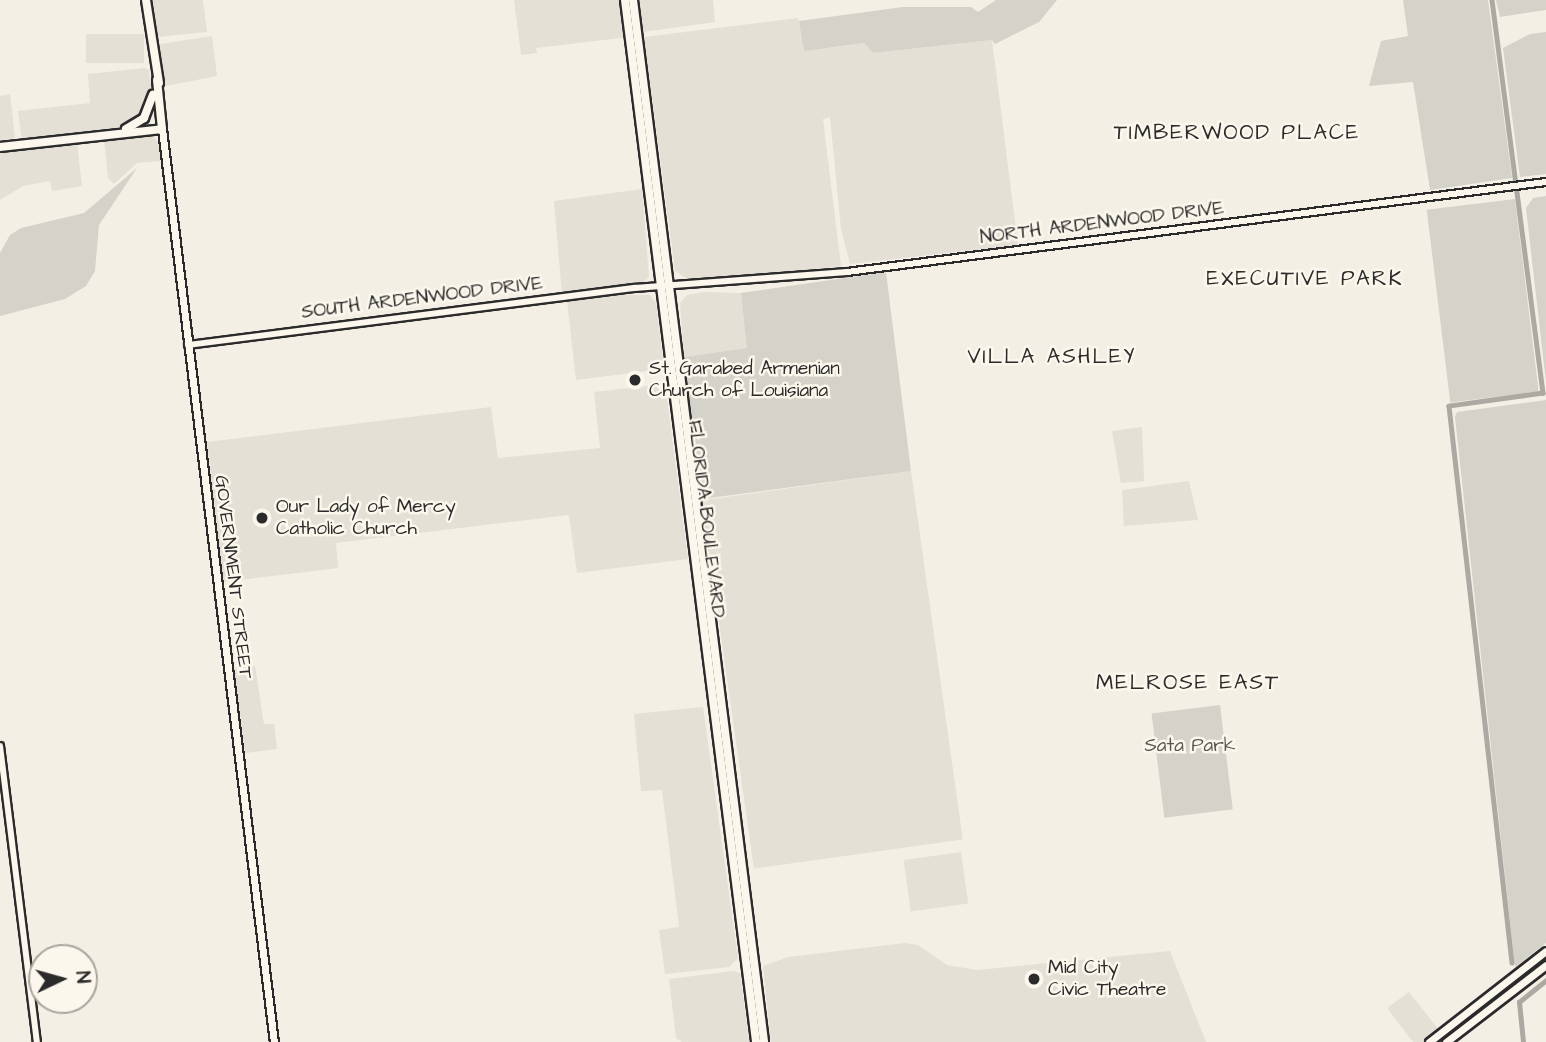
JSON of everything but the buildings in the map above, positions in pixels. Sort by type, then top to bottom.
[{"type":"main road","name":"GOVERNMENT STREET","points":[[146,0],[274,1042]]},
{"type":"main road","name":"FLORIDA BOULEVARD","points":[[625,0],[652,184]]},
{"type":"main road","name":"FLORIDA BOULEVARD","points":[[633,0],[664,285],[764,1042]]},
{"type":"main road","name":"GOVERNMENT STREET","points":[[157,80],[156,93],[161,116]]},
{"type":"main road","points":[[122,133],[144,118],[156,93]]},
{"type":"main road","points":[[0,147],[162,129]]},
{"type":"main road","name":"FLORIDA BOULEVARD","points":[[690,491],[756,1042]]},
{"type":"main road","points":[[736,890],[747,912]]},
{"type":"main road","points":[[1429,1042],[1546,951]]},
{"type":"main road","points":[[1446,1042],[1544,967]]},
{"type":"street","name":"NORTH ARDENWOOD DRIVE","points":[[664,285],[847,272],[1546,181]]},
{"type":"street","name":"SOUTH ARDENWOOD DRIVE","points":[[188,345],[664,285]]},
{"type":"street","points":[[0,746],[37,1042]]},
{"type":"shaded area","points":[[152,0],[203,0],[207,32],[158,37]]},
{"type":"shaded area","points":[[514,0],[625,0],[629,37],[536,48],[537,53],[521,55]]},
{"type":"shaded area","points":[[639,0],[713,0],[715,22],[643,32]]},
{"type":"shaded area","points":[[798,18],[802,42],[829,48],[864,43],[873,53],[992,40],[1018,245],[850,264],[841,229],[830,117],[823,119],[841,266],[751,277],[688,279],[675,271],[644,37]]},
{"type":"shaded area","points":[[86,34],[144,34],[144,63],[86,63]]},
{"type":"shaded area","points":[[212,36],[217,76],[161,87],[156,49],[161,44]]},
{"type":"shaded area","points":[[144,68],[149,70],[152,93],[146,111],[126,128],[25,139],[21,136],[18,111],[90,103],[88,74]]},
{"type":"shaded area","points":[[10,94],[15,138],[0,141],[0,96]]},
{"type":"shaded area","points":[[153,135],[160,146],[160,161],[137,163],[114,184],[108,178],[104,140]]},
{"type":"shaded area","points":[[77,143],[82,186],[52,191],[50,181],[23,186],[0,200],[0,152]]},
{"type":"shaded area","points":[[642,189],[649,277],[644,282],[562,294],[554,201]]},
{"type":"shaded area","points":[[704,292],[741,293],[748,348],[684,357],[680,303],[687,295]]},
{"type":"shaded area","points":[[609,295],[650,295],[656,303],[664,369],[576,380],[567,300]]},
{"type":"shaded area","points":[[665,384],[688,559],[577,573],[569,515],[336,543],[338,568],[223,582],[207,442],[491,407],[498,458],[600,448],[594,392]]},
{"type":"shaded area","points":[[1142,427],[1144,481],[1121,483],[1112,431]]},
{"type":"shaded area","points":[[911,471],[963,839],[754,869],[702,500]]},
{"type":"shaded area","points":[[1189,481],[1198,520],[1124,526],[1122,490]]},
{"type":"shaded area","points":[[255,666],[264,724],[274,724],[277,749],[245,753],[234,668]]},
{"type":"shaded area","points":[[703,707],[738,958],[729,967],[665,974],[659,930],[679,927],[662,790],[641,791],[634,714]]},
{"type":"shaded area","points":[[961,852],[968,903],[911,912],[904,860]]},
{"type":"shaded area","points":[[905,943],[918,945],[947,965],[977,970],[1170,951],[1206,1042],[771,1042],[763,966],[788,957]]},
{"type":"shaded area","points":[[733,971],[740,973],[749,1042],[682,1042],[676,1038],[669,979]]},
{"type":"shaded area","points":[[1409,992],[1439,1030],[1424,1042],[1413,1042],[1387,1008]]},
{"type":"green space","points":[[996,0],[1057,0],[1039,22],[995,44],[992,40],[873,53],[864,43],[805,51],[802,42],[799,21],[903,7],[971,7],[978,12]]},
{"type":"green space","points":[[1403,0],[1488,0],[1512,178],[1430,190],[1413,82],[1369,86],[1381,41],[1408,36]]},
{"type":"green space","points":[[1496,0],[1546,0],[1546,10],[1500,17]]},
{"type":"green space","points":[[1546,32],[1546,174],[1520,177],[1503,48],[1530,34]]},
{"type":"green space","points":[[137,168],[99,225],[95,271],[86,286],[65,299],[0,316],[0,253],[10,235],[21,228],[84,213]]},
{"type":"green space","points":[[1546,196],[1546,382],[1526,208],[1533,198]]},
{"type":"green space","points":[[1515,199],[1539,392],[1450,402],[1427,210]]},
{"type":"green space","points":[[886,272],[911,471],[702,499],[684,357],[747,348],[741,293]]},
{"type":"green space","points":[[1546,400],[1546,943],[1515,967],[1455,417],[1457,412]]},
{"type":"green space","name":"Sata Park","points":[[1220,705],[1233,809],[1164,818],[1152,713]]},
{"type":"waterway","points":[[1492,0],[1543,393],[1449,406],[1512,962]]},
{"type":"waterway","points":[[1523,1042],[1519,1002],[1546,980]]},
{"type":"place","name":"St. Garabed Armenian Church of Louisiana","points":[[635,380]]},
{"type":"place","name":"Our Lady of Mercy Catholic Church","points":[[262,518]]},
{"type":"place","name":"Mid City Civic Theatre","points":[[1034,979]]},
{"type":"district","name":"TIMBERWOOD PLACE","points":[[1237,133]]},
{"type":"district","name":"EXECUTIVE PARK","points":[[1305,279]]},
{"type":"district","name":"VILLA ASHLEY","points":[[1052,357]]},
{"type":"district","name":"MELROSE EAST","points":[[1188,683]]}]
